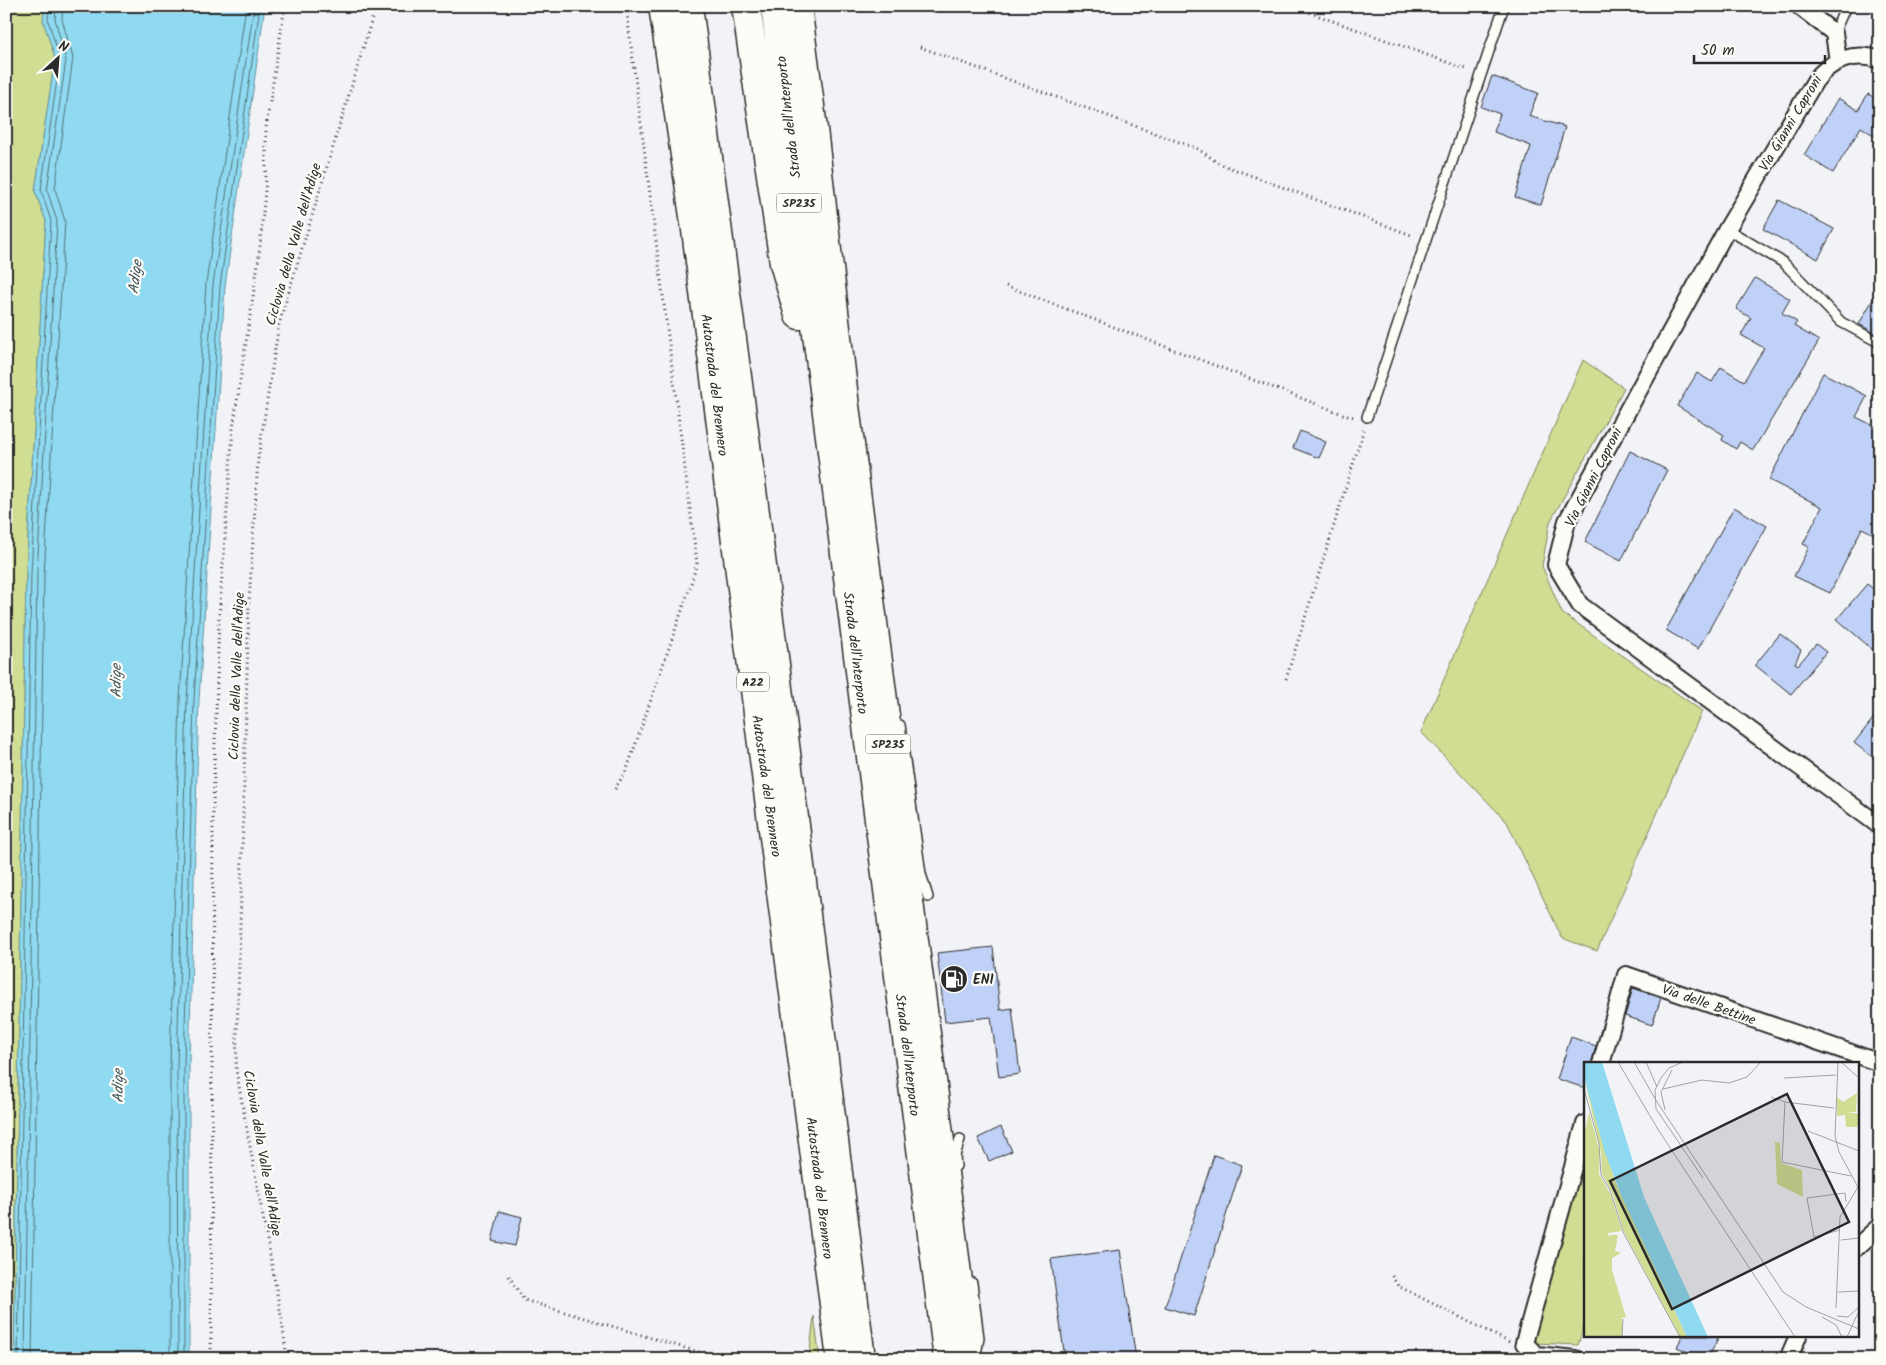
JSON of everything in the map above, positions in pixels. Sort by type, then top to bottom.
[{"type":"highway","name":"Autostrada del Brennero","points":[[663,6],[696,230],[841,1359]]},
{"type":"highway","name":"Autostrada del Brennero","points":[[688,6],[771,632],[861,1359]]},
{"type":"highway","points":[[746,6],[784,263],[824,400]]},
{"type":"highway","name":"Strada dell'Interporto","points":[[775,6],[948,1359]]},
{"type":"highway","name":"Strada dell'Interporto","points":[[797,6],[844,398],[968,1359]]},
{"type":"highway","points":[[810,6],[813,129]]},
{"type":"street","points":[[1799,6],[1834,33],[1838,61]]},
{"type":"street","name":"Via Gianni Caproni","points":[[1880,60],[1860,56],[1838,61],[1821,72],[1815,81],[1727,229],[1567,521],[1556,564],[1580,605],[1880,826]]},
{"type":"street","name":"Via delle Bettine","points":[[1602,1062],[1626,975],[1880,1063]]},
{"type":"street","points":[[1575,1359],[1536,1355],[1524,1343],[1584,1128]]},
{"type":"street","points":[[1858,1246],[1880,1226]]},
{"type":"street","points":[[1788,1359],[1797,1338]]},
{"type":"lane","points":[[1367,417],[1504,6]]},
{"type":"lane","points":[[1834,33],[1846,6]]},
{"type":"lane","points":[[1727,229],[1784,263],[1842,322],[1880,343]]},
{"type":"lane","points":[[880,676],[897,716],[921,874],[928,897]]},
{"type":"lane","points":[[957,1175],[955,1156],[960,1139]]},
{"type":"lane","points":[[970,1271],[979,1338],[974,1359]]},
{"type":"path","points":[[211,1359],[213,818],[219,618],[233,428],[259,257],[266,180],[266,127],[285,6]]},
{"type":"path","name":"Ciclovia della Valle dell'Adige","points":[[287,1359],[282,1321],[236,1070],[249,602],[258,459],[279,324],[376,6]]},
{"type":"path","points":[[615,789],[627,769],[690,587],[696,563],[626,6]]},
{"type":"path","points":[[1302,6],[1308,12],[1481,74]]},
{"type":"path","points":[[920,46],[1198,149],[1220,164],[1426,241]]},
{"type":"path","points":[[1006,286],[1348,416],[1367,417],[1286,679]]},
{"type":"path","points":[[509,1276],[524,1300],[722,1359]]},
{"type":"path","points":[[1392,1276],[1398,1286],[1514,1344],[1524,1343]]},
{"type":"green space","points":[[6,6],[45,6],[43,20],[55,58],[35,191],[46,221],[26,573],[14,1359],[6,1359]]},
{"type":"green space","points":[[1583,360],[1624,388],[1550,522],[1542,566],[1562,613],[1702,711],[1597,951],[1562,938],[1507,822],[1421,732]]},
{"type":"green space","points":[[1584,1163],[1584,1325],[1578,1345],[1535,1343],[1533,1334]]},
{"type":"green space","points":[[814,1316],[820,1359],[809,1359]]},
{"type":"water","name":"Adige","points":[[45,6],[265,6],[225,286],[199,700],[189,1065],[189,1359],[14,1359],[26,573],[46,221],[35,191],[55,58],[43,20]]},
{"type":"building","points":[[1492,76],[1538,93],[1529,116],[1565,127],[1541,205],[1515,197],[1531,146],[1494,132],[1500,114],[1481,107]]},
{"type":"building","points":[[1868,94],[1880,101],[1880,129],[1875,136],[1861,127],[1833,173],[1804,155],[1838,98],[1858,110]]},
{"type":"building","points":[[1779,200],[1834,229],[1818,259],[1763,229]]},
{"type":"building","points":[[1755,278],[1790,299],[1782,313],[1797,322],[1794,326],[1819,341],[1753,450],[1740,442],[1736,449],[1722,440],[1724,435],[1677,406],[1697,373],[1712,382],[1721,367],[1744,381],[1764,348],[1741,335],[1751,318],[1736,309]]},
{"type":"building","points":[[1880,287],[1880,336],[1859,324]]},
{"type":"building","points":[[1823,373],[1867,396],[1856,417],[1880,429],[1880,537],[1862,528],[1830,593],[1794,576],[1809,547],[1803,544],[1822,507],[1769,480]]},
{"type":"building","points":[[1300,431],[1326,442],[1319,458],[1293,448]]},
{"type":"building","points":[[1630,451],[1667,470],[1621,561],[1585,542]]},
{"type":"building","points":[[1734,507],[1767,526],[1698,649],[1666,630]]},
{"type":"building","points":[[1867,584],[1880,594],[1880,656],[1837,619]]},
{"type":"building","points":[[1780,634],[1801,650],[1795,663],[1798,665],[1816,644],[1826,652],[1791,694],[1755,665]]},
{"type":"building","points":[[1880,710],[1880,763],[1854,743]]},
{"type":"building","points":[[993,947],[1000,1010],[1012,1008],[1020,1074],[999,1077],[991,1017],[945,1022],[937,953]]},
{"type":"building","points":[[1633,988],[1661,998],[1652,1025],[1625,1016]]},
{"type":"building","points":[[1571,1037],[1596,1046],[1592,1062],[1584,1062],[1584,1088],[1557,1079]]},
{"type":"building","points":[[1001,1127],[1012,1151],[989,1161],[978,1138]]},
{"type":"building","points":[[1214,1155],[1242,1165],[1194,1316],[1165,1307]]},
{"type":"building","points":[[499,1211],[522,1217],[515,1246],[492,1241]]},
{"type":"building","points":[[1120,1250],[1136,1359],[1065,1359],[1051,1259]]},
{"type":"building","points":[[1681,1338],[1718,1338],[1708,1359],[1703,1359],[1677,1347]]},
{"type":"place","name":"ENI","points":[[954,979]]}]
